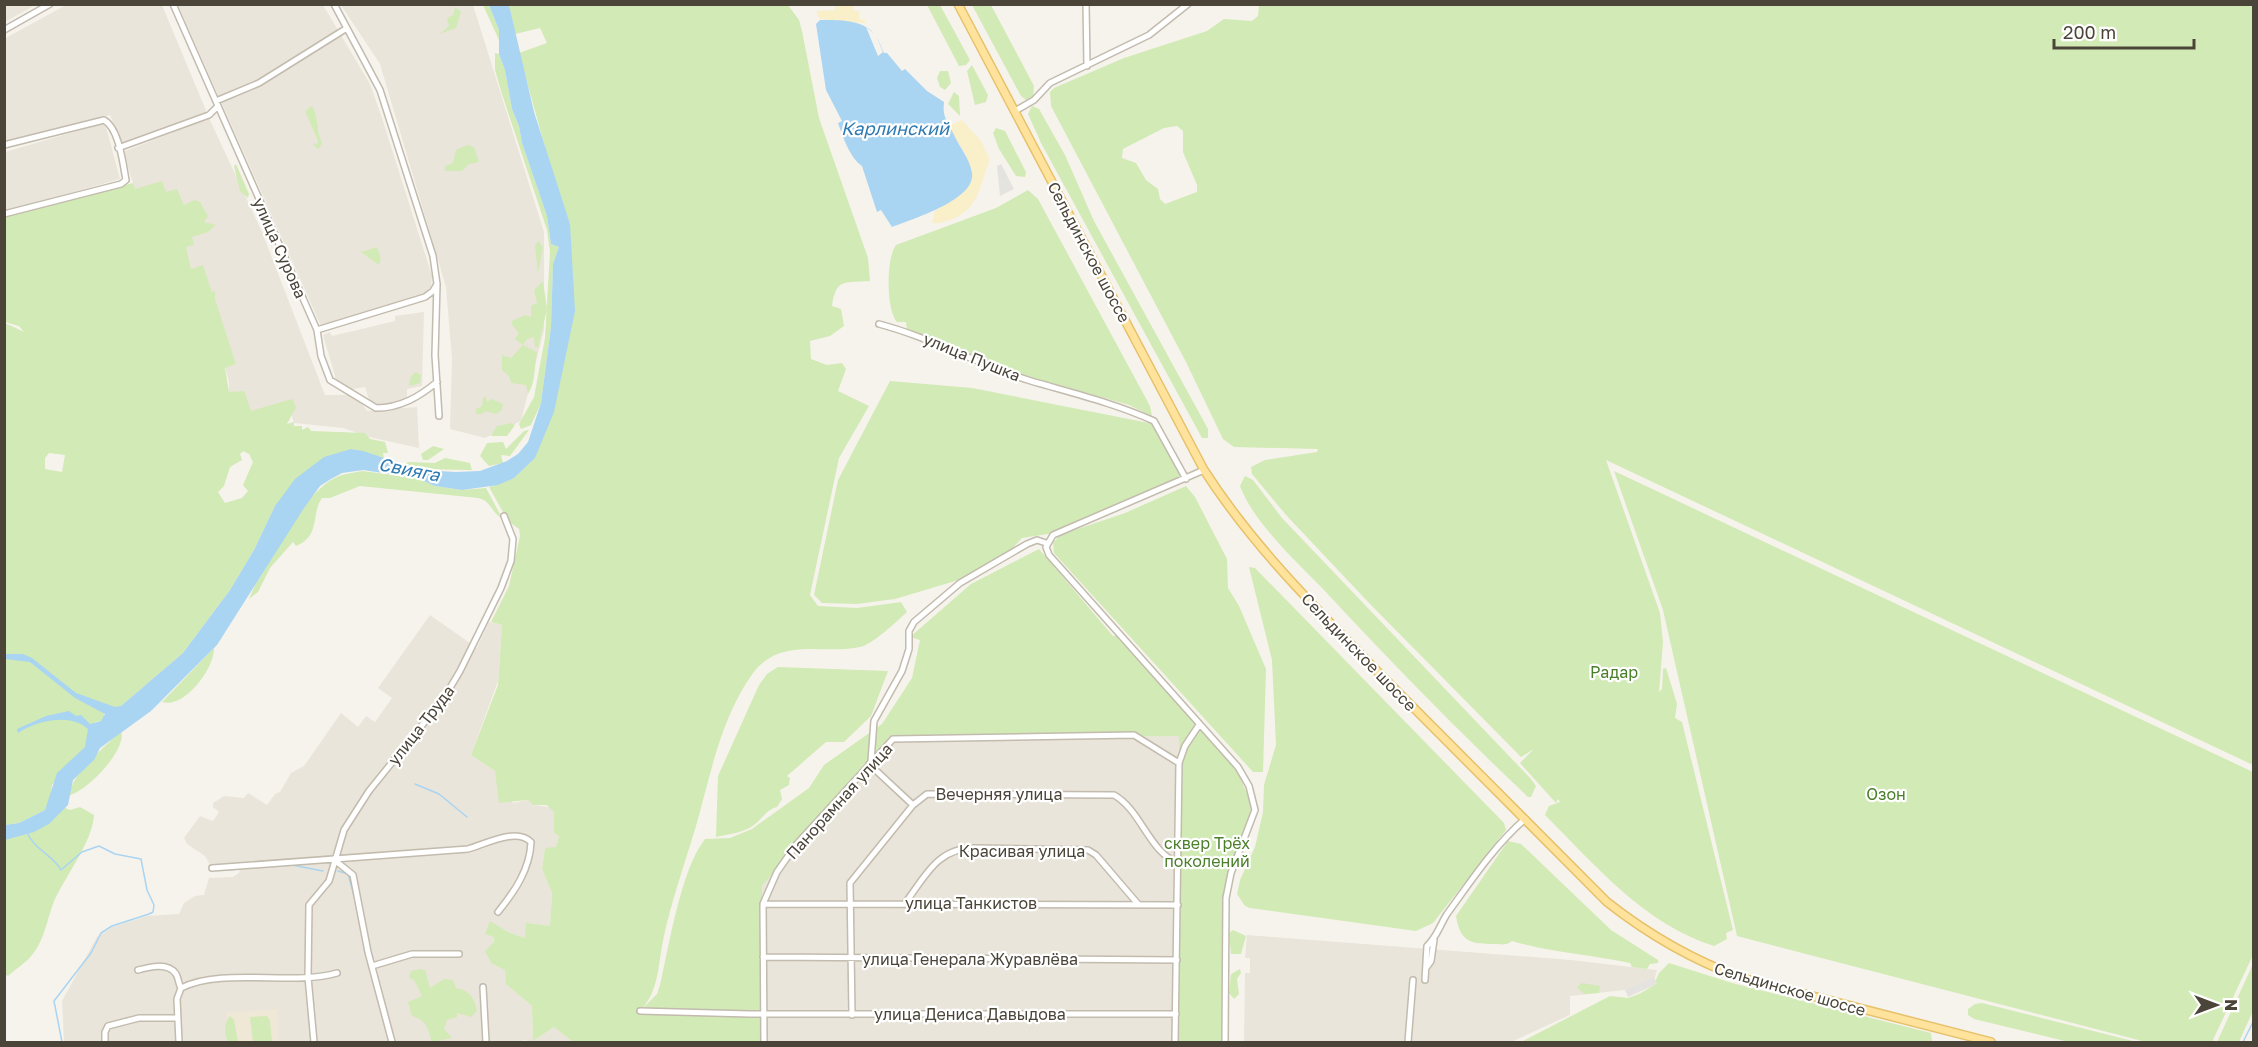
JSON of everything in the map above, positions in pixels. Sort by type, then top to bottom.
[{"type":"main road","name":"Сельдинское шоссе","points":[[958,4],[1204,470],[1239,527],[1607,902],[1656,938],[1706,965],[1791,992],[1991,1042]]},
{"type":"street","points":[[4,30],[50,4]]},
{"type":"street","name":"улица Сурова","points":[[173,4],[317,330],[321,356],[330,380],[371,407],[383,408],[406,402],[424,393],[437,382]]},
{"type":"street","points":[[334,4],[372,72],[387,108],[433,256],[437,284],[439,416]]},
{"type":"street","points":[[1086,4],[1087,66]]},
{"type":"street","points":[[1015,111],[1034,100],[1050,83],[1149,35],[1188,4]]},
{"type":"street","points":[[118,148],[209,115],[217,104],[259,83],[347,28]]},
{"type":"street","points":[[4,145],[99,120],[108,122],[118,148],[126,180],[121,184],[4,214]]},
{"type":"street","points":[[317,330],[425,297],[433,291],[437,284]]},
{"type":"street","name":"улица Пушка","points":[[879,324],[915,334],[1031,381],[1065,389],[1154,421],[1186,479]]},
{"type":"street","points":[[1046,543],[1059,532],[1204,470]]},
{"type":"street","name":"улица Труда","points":[[308,977],[307,915],[309,905],[329,880],[344,830],[375,782],[448,694],[501,588],[513,552],[511,531],[504,516]]},
{"type":"street","points":[[913,805],[870,762],[874,721],[902,671],[909,649],[909,631],[914,622],[960,583],[1027,544],[1037,540],[1046,543]]},
{"type":"street","points":[[1046,543],[1049,555],[1239,767],[1254,803],[1253,820],[1233,866],[1226,898],[1225,1042]]},
{"type":"street","points":[[1175,1042],[1179,763],[1185,746],[1199,725]]},
{"type":"street","name":"Панорамная улица","points":[[765,1042],[763,904],[777,872],[796,845],[870,762],[898,737],[1134,735],[1179,763]]},
{"type":"street","name":"Вечерняя улица","points":[[852,1015],[852,879],[922,797],[936,793],[1114,795],[1127,805],[1166,857],[1178,863]]},
{"type":"street","points":[[1425,980],[1425,951],[1434,940],[1444,919],[1507,834],[1525,819]]},
{"type":"street","points":[[212,868],[263,863],[336,861],[468,849],[506,837],[524,836],[531,842],[531,859],[525,873],[498,912]]},
{"type":"street","name":"Красивая улица","points":[[906,902],[945,853],[957,848],[974,848],[1088,850],[1096,855],[1138,904]]},
{"type":"street","points":[[336,861],[353,875],[372,966],[392,1042]]},
{"type":"street","name":"улица Танкистов","points":[[763,904],[906,902],[1178,905]]},
{"type":"street","points":[[372,966],[412,954],[459,954]]},
{"type":"street","name":"улица Генерала Журавлёва","points":[[764,957],[1177,960]]},
{"type":"street","points":[[138,970],[148,966],[169,969],[176,974],[182,988]]},
{"type":"street","points":[[179,1042],[177,999],[182,988],[192,982],[308,977],[337,973]]},
{"type":"street","points":[[308,977],[314,1042]]},
{"type":"street","points":[[1408,1042],[1413,980]]},
{"type":"street","points":[[483,987],[486,1042]]},
{"type":"street","name":"улица Дениса Давыдова","points":[[640,1011],[852,1015],[1176,1014]]},
{"type":"street","points":[[105,1042],[105,1032],[108,1026],[139,1018],[177,1018]]},
{"type":"shaded area","points":[[5,4],[35,4],[35,5],[5,22]]},
{"type":"shaded area","points":[[66,5],[162,5],[207,113],[122,144],[110,115],[5,144],[4,39]]},
{"type":"shaded area","points":[[178,5],[323,5],[370,84],[382,118],[432,276],[431,287],[422,295],[321,326]]},
{"type":"shaded area","points":[[341,5],[473,5],[544,232],[544,330],[521,421],[485,438],[450,429],[452,359],[446,287],[380,64]]},
{"type":"shaded area","points":[[209,118],[262,232],[325,395],[350,395],[358,398],[367,411],[417,407],[419,448],[369,437],[343,428],[294,423],[291,413],[250,411],[229,392],[225,367],[236,364],[203,266],[191,269],[185,250],[191,237],[197,201],[184,205],[166,192],[135,189],[123,152]]},
{"type":"shaded area","points":[[105,123],[120,179],[5,211],[5,152]]},
{"type":"shaded area","points":[[1001,164],[1014,189],[1000,196],[997,166]]},
{"type":"shaded area","points":[[424,312],[422,386],[407,389],[407,399],[379,406],[370,403],[365,387],[348,390],[338,386],[323,335],[330,332],[332,336],[395,321],[395,316]]},
{"type":"shaded area","points":[[430,615],[477,648],[489,622],[502,625],[498,681],[471,755],[495,771],[498,783],[513,803],[528,800],[533,805],[551,807],[554,812],[554,833],[559,836],[556,848],[545,849],[542,869],[552,893],[550,926],[525,938],[508,932],[494,937],[492,964],[505,970],[507,984],[532,1006],[533,1041],[554,1027],[573,1042],[528,1042],[526,1040],[516,1042],[64,1042],[62,1001],[97,937],[113,927],[147,916],[179,914],[184,903],[195,896],[204,895],[209,878],[233,877],[239,873],[240,868],[213,870],[205,856],[187,844],[184,838],[200,816],[213,821],[219,812],[213,807],[213,803],[224,796],[244,798],[248,793],[267,805],[275,794],[280,792],[291,773],[304,766],[341,713],[358,727],[366,716],[375,722],[392,698],[378,688]]},
{"type":"shaded area","points":[[1179,736],[1174,1042],[766,1041],[762,886],[869,761],[891,740]]},
{"type":"shaded area","points":[[1247,935],[1571,960],[1657,970],[1652,987],[1570,996],[1570,1015],[1511,1042],[1244,1042],[1245,973],[1250,973],[1250,958],[1245,958]]},
{"type":"shaded area","points":[[1654,977],[1657,984],[1628,997],[1625,990]]},
{"type":"shaded area","points":[[277,1009],[278,1042],[229,1042],[226,1013]]},
{"type":"green space","points":[[483,5],[489,5],[499,30],[499,40]]},
{"type":"green space","name":"сквер Трёх поколений","points":[[509,5],[788,5],[799,20],[819,118],[868,258],[870,281],[848,282],[839,286],[836,291],[832,306],[841,309],[844,326],[830,336],[810,341],[811,359],[827,365],[842,363],[846,369],[838,391],[869,406],[839,458],[810,595],[818,606],[857,608],[901,602],[907,612],[871,642],[860,647],[804,649],[776,654],[753,673],[724,728],[671,908],[658,974],[648,1001],[642,1009],[657,994],[683,888],[689,869],[705,839],[730,838],[752,829],[809,788],[824,765],[882,724],[912,678],[920,640],[910,637],[971,584],[1039,549],[1113,636],[1116,636],[1236,768],[1251,803],[1250,820],[1233,857],[1224,892],[1222,1042],[1178,1042],[1179,736],[890,740],[869,761],[762,886],[763,1013],[644,1011],[646,1014],[763,1015],[763,1042],[573,1042],[554,1027],[533,1041],[532,1006],[506,984],[505,970],[492,964],[485,951],[494,942],[494,937],[485,934],[490,921],[508,932],[525,938],[526,923],[550,926],[552,893],[542,869],[545,848],[556,847],[559,836],[554,833],[554,812],[547,805],[533,805],[528,800],[499,803],[495,771],[471,755],[498,685],[502,625],[491,622],[509,586],[520,536],[519,529],[508,521],[489,487],[514,478],[535,458],[570,224],[553,176],[519,53],[547,43],[540,28],[515,34]]},
{"type":"green space","points":[[927,5],[940,5],[970,60],[966,65],[959,66]]},
{"type":"green space","points":[[972,5],[991,5],[1034,86],[1033,97],[1026,100],[1021,96]]},
{"type":"green space","name":"Радар","points":[[1259,5],[2253,5],[2253,765],[1606,460],[1660,613],[1663,642],[1659,692],[1662,689],[1663,669],[1666,668],[1677,704],[1675,718],[1682,722],[1733,930],[1726,933],[1727,939],[1714,946],[1689,936],[1643,908],[1602,873],[1545,815],[1549,806],[1560,802],[1558,799],[1556,803],[1520,763],[1534,749],[1521,757],[1371,605],[1286,515],[1252,474],[1251,467],[1265,460],[1317,452],[1318,449],[1234,447],[1223,439],[1186,362],[1051,106],[1050,92],[1054,88],[1124,58],[1207,31],[1224,19],[1252,21],[1258,16]],"holes":[[[1177,126],[1183,131],[1183,152],[1197,185],[1197,192],[1165,204],[1160,199],[1158,189],[1146,180],[1136,163],[1122,158],[1123,149],[1164,128]]]},
{"type":"green space","points":[[455,7],[461,12],[456,28],[440,34],[449,26],[447,18],[453,15]]},
{"type":"green space","points":[[495,53],[499,54],[505,70],[512,109],[547,216],[551,244],[559,247],[553,264],[551,327],[541,403],[531,425],[521,429],[519,424],[534,397],[545,338],[550,252],[547,230],[495,70]]},
{"type":"green space","points":[[972,65],[988,95],[986,102],[975,105],[967,71]]},
{"type":"green space","points":[[940,71],[948,71],[951,83],[945,90],[940,87],[937,78]]},
{"type":"green space","points":[[954,92],[959,96],[960,116],[948,104]]},
{"type":"green space","points":[[312,106],[322,142],[319,149],[313,145],[313,143],[317,145],[318,141],[305,111]]},
{"type":"green space","points":[[1032,106],[1039,109],[1065,155],[1094,221],[1208,429],[1208,438],[1202,438],[1041,143],[1028,114]]},
{"type":"green space","points":[[996,128],[1005,131],[1026,172],[1025,177],[1016,176],[999,149],[993,133]]},
{"type":"green space","points":[[467,145],[474,147],[479,162],[469,164],[462,171],[445,171],[445,166],[453,163],[456,150]]},
{"type":"green space","points":[[236,164],[249,194],[248,198],[240,191],[234,166]]},
{"type":"green space","points":[[162,181],[166,192],[177,189],[184,205],[195,200],[200,202],[208,216],[204,222],[216,225],[208,232],[192,237],[194,245],[186,247],[191,269],[203,265],[212,292],[215,291],[215,299],[236,364],[225,368],[229,392],[244,391],[251,411],[292,399],[296,407],[287,424],[294,422],[294,426],[302,426],[302,430],[308,427],[311,431],[365,433],[370,439],[385,442],[388,453],[383,453],[384,458],[351,449],[275,506],[254,550],[230,590],[183,653],[121,706],[104,711],[101,721],[95,722],[85,747],[52,785],[50,802],[45,810],[19,823],[5,825],[5,323],[24,332],[19,326],[5,322],[5,215],[133,183],[135,189]],"holes":[[[243,451],[249,454],[253,462],[243,485],[248,491],[242,498],[225,503],[218,492],[224,486],[230,467],[242,460],[240,454]],[[49,453],[65,455],[62,472],[45,469],[45,458]]]},
{"type":"green space","points":[[1028,190],[1038,199],[1150,406],[1152,416],[1129,405],[1052,383],[1032,380],[907,330],[906,322],[897,322],[893,316],[889,296],[889,272],[896,245],[996,208]]},
{"type":"green space","points":[[539,241],[543,248],[538,273],[535,245]]},
{"type":"green space","points":[[377,247],[381,259],[379,265],[361,252]]},
{"type":"green space","points":[[543,281],[547,309],[538,348],[535,347],[534,337],[527,339],[523,345],[515,339],[519,333],[512,325],[512,321],[525,315],[531,317],[531,306],[537,303],[534,290]]},
{"type":"green space","points":[[523,345],[537,352],[534,379],[528,394],[526,385],[511,383],[509,376],[502,370],[502,355],[511,358]]},
{"type":"green space","points":[[416,372],[421,375],[420,383],[409,386],[411,376]]},
{"type":"green space","points":[[890,381],[972,388],[1154,424],[1183,478],[1054,533],[1022,538],[1008,553],[962,579],[895,599],[857,604],[822,603],[814,595],[838,480]]},
{"type":"green space","points":[[483,397],[486,397],[487,402],[492,399],[503,404],[502,410],[496,414],[485,411],[482,414],[476,414],[476,409],[482,406]]},
{"type":"green space","points":[[511,423],[515,425],[507,436],[491,436],[497,426]]},
{"type":"green space","points":[[529,430],[510,456],[501,455],[503,463],[489,466],[480,456],[487,443],[503,442],[506,449],[524,431]]},
{"type":"green space","points":[[433,446],[444,449],[428,460],[423,460],[421,454]]},
{"type":"green space","points":[[445,458],[470,463],[472,470],[416,469],[405,464],[408,462],[435,463]]},
{"type":"green space","points":[[362,471],[417,478],[435,486],[462,490],[486,488],[502,518],[486,501],[478,498],[360,486],[330,498],[322,498],[309,536],[296,546],[293,542],[270,568],[258,592],[249,599],[289,529],[309,501],[331,480]]},
{"type":"green space","name":"Озон","points":[[1614,471],[2253,772],[2253,955],[2212,1042],[2146,1042],[1737,936],[1663,610]]},
{"type":"green space","points":[[1245,476],[1253,480],[1282,518],[1531,779],[1536,786],[1531,797],[1528,797],[1449,720],[1276,540],[1246,500],[1240,486]]},
{"type":"green space","points":[[1186,486],[1195,497],[1227,559],[1228,588],[1239,606],[1266,669],[1263,772],[1253,772],[1054,553],[1053,543],[1060,535],[1125,513]]},
{"type":"green space","points":[[1249,567],[1255,568],[1504,823],[1506,830],[1433,923],[1416,931],[1250,908],[1245,906],[1237,894],[1240,880],[1255,847],[1263,812],[1264,785],[1276,745],[1272,660]]},
{"type":"green space","points":[[214,648],[210,665],[197,685],[180,699],[162,702]]},
{"type":"green space","points":[[778,667],[888,671],[871,716],[844,742],[826,742],[787,776],[790,778],[789,785],[780,790],[782,799],[777,807],[767,812],[750,828],[716,837],[718,776],[759,685],[767,674]]},
{"type":"green space","points":[[121,731],[122,739],[112,758],[86,786],[70,795],[76,778],[82,770]]},
{"type":"green space","points":[[63,807],[70,810],[80,807],[94,815],[89,835],[55,899],[37,948],[27,961],[8,976],[5,974],[5,840],[58,815]]},
{"type":"green space","points":[[1508,841],[1521,844],[1611,930],[1658,960],[1658,963],[1650,964],[1647,969],[1632,967],[1630,963],[1512,941],[1508,944],[1501,944],[1468,940],[1460,931],[1456,916]]},
{"type":"green space","points":[[1233,930],[1246,936],[1241,954],[1231,954],[1229,933]]},
{"type":"green space","points":[[1669,963],[1732,983],[1931,1033],[1932,1042],[1521,1042],[1610,996],[1628,998],[1639,994],[1653,986],[1659,973]]},
{"type":"green space","points":[[2253,964],[2253,1011],[2239,1042],[2217,1042]]},
{"type":"green space","points":[[1240,969],[1241,973],[1237,979],[1239,994],[1234,999],[1229,993],[1231,974]]},
{"type":"green space","points":[[425,970],[430,988],[444,979],[453,980],[456,988],[471,995],[477,1011],[471,1017],[457,1013],[457,1017],[447,1020],[444,1029],[452,1038],[432,1042],[424,1023],[412,1016],[408,1002],[422,996],[414,980],[409,978],[411,971]]},
{"type":"green space","points":[[1582,983],[1600,986],[1599,993],[1584,994],[1577,987]]},
{"type":"green space","points":[[1982,1003],[2137,1042],[2069,1042],[1974,1019],[1968,1015],[1968,1009],[1975,1004]]},
{"type":"green space","points":[[230,1016],[234,1020],[238,1042],[228,1042],[227,1039],[225,1032]]},
{"type":"green space","points":[[267,1016],[270,1021],[272,1042],[253,1042],[250,1017]]},
{"type":"sand","points":[[835,5],[853,5],[854,11],[859,11],[859,19],[865,20],[865,23],[820,19],[817,15],[817,11],[835,10]]},
{"type":"sand","points":[[962,120],[981,141],[990,160],[978,193],[970,207],[955,218],[941,223],[932,223],[935,211],[956,198],[972,179],[966,155],[948,126]]},
{"type":"water","name":"Свияга","points":[[489,5],[509,5],[534,112],[570,224],[575,311],[554,412],[535,458],[514,478],[498,485],[462,490],[435,486],[417,478],[363,470],[342,473],[320,486],[217,645],[151,711],[100,748],[94,760],[73,780],[68,805],[49,824],[34,832],[5,840],[5,825],[19,823],[45,810],[57,773],[85,747],[88,729],[73,721],[54,720],[26,728],[18,733],[17,729],[46,716],[69,711],[76,716],[81,715],[90,724],[101,721],[105,714],[75,698],[30,662],[5,659],[5,654],[23,654],[32,658],[76,693],[115,707],[121,706],[183,653],[230,590],[254,550],[275,506],[295,479],[324,457],[351,449],[420,470],[480,471],[507,461],[518,454],[528,442],[541,403],[551,327],[553,264],[559,247],[551,244],[547,216],[512,109],[505,70],[499,54],[499,30]]},
{"type":"water","name":"Карлинский","points":[[820,20],[850,22],[864,26],[875,35],[884,53],[887,53],[902,71],[905,69],[927,91],[944,102],[946,120],[971,168],[970,183],[964,192],[927,214],[892,227],[881,210],[877,212],[862,166],[847,147],[838,123],[842,121],[826,90],[816,24]]},
{"type":"pier","points":[[866,27],[876,35],[883,52],[878,56]]},
{"type":"waterway","points":[[415,784],[439,794],[467,817]]},
{"type":"waterway","points":[[27,832],[34,843],[61,870],[82,852],[99,846],[115,854],[141,859],[147,890],[154,905],[153,912],[112,926],[101,933],[91,953],[54,1001],[62,1042]]},
{"type":"waterway","points":[[292,865],[323,871]]},
{"type":"waterway","points":[[226,870],[240,869]]},
{"type":"waterway","points":[[338,871],[348,874],[355,899]]},
{"type":"waterway","points":[[362,933],[389,1042]]},
{"type":"waterway","points":[[2243,1042],[2254,1020]]}]
